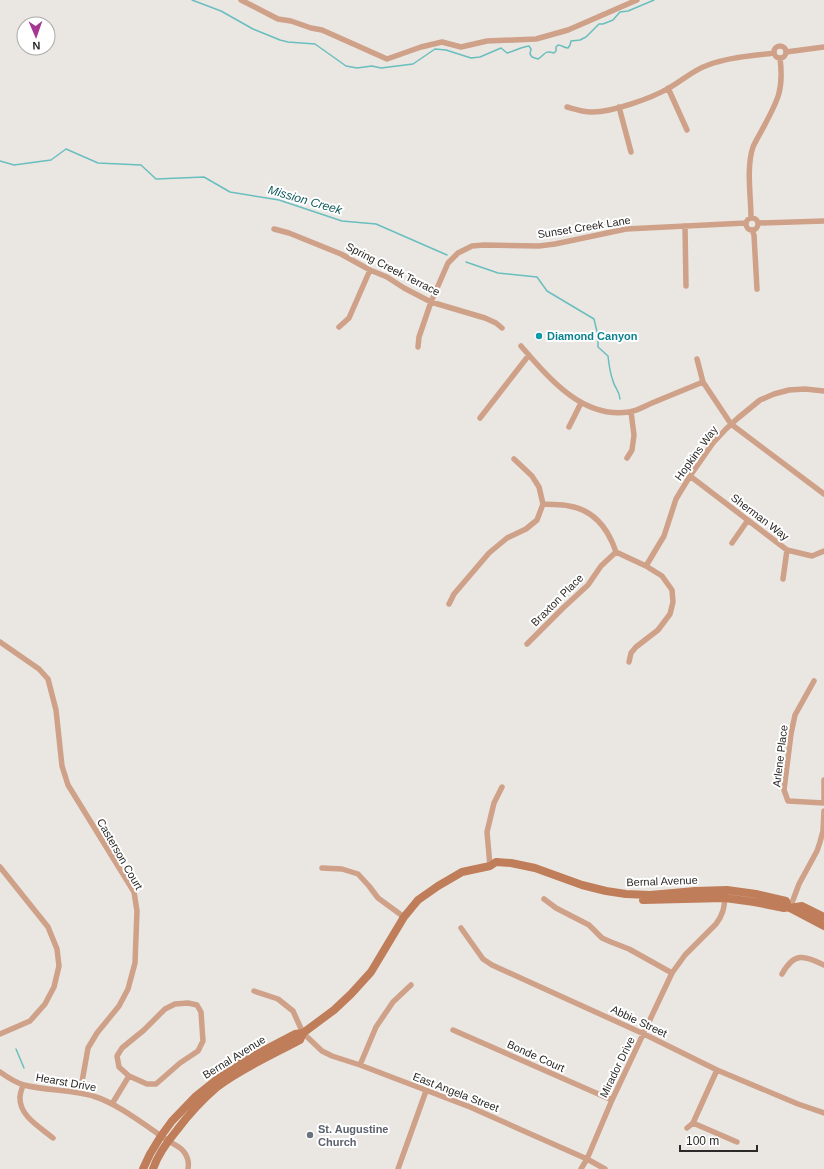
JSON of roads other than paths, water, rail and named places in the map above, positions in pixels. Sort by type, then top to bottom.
[{"type":"main road","name":"Bernal Avenue","points":[[143,1169],[161,1136],[172,1121],[196,1096],[213,1081],[249,1058],[295,1034],[303,1033],[322,1020],[361,984],[378,962],[404,917],[418,900],[462,872],[490,866],[496,862],[511,863],[535,868],[582,885],[626,894],[650,895],[727,890],[756,894],[786,901],[789,907],[824,926]]},
{"type":"main road","name":"Bernal Avenue","points":[[490,866],[526,870],[574,887],[612,898],[634,900],[725,898],[784,908],[802,906],[824,917]]},
{"type":"main road","name":"Bernal Avenue","points":[[153,1169],[168,1141],[189,1114],[218,1087],[252,1065],[300,1040],[303,1033]]},
{"type":"street","points":[[241,0],[278,19],[291,21],[322,30],[387,59],[421,47],[442,42],[461,48],[487,41],[536,39],[568,30],[637,0]]},
{"type":"street","points":[[774,54],[774,49],[779,46],[783,47],[786,52]]},
{"type":"street","points":[[780,58],[784,56],[786,52],[824,47]]},
{"type":"street","points":[[567,107],[589,112],[608,110],[647,98],[668,88],[698,69],[709,64],[734,58],[774,54],[776,57],[780,58]]},
{"type":"street","points":[[752,218],[750,167],[753,148],[774,108],[781,89],[782,81],[780,58]]},
{"type":"street","points":[[668,88],[687,130]]},
{"type":"street","points":[[619,107],[631,152]]},
{"type":"street","points":[[752,218],[748,219],[746,223],[754,235],[757,289]]},
{"type":"street","points":[[752,218],[757,220],[758,223],[824,221]]},
{"type":"street","name":"Sunset Creek Lane","points":[[418,347],[419,337],[431,302],[448,263],[458,253],[472,246],[538,246],[555,244],[626,229],[746,223]]},
{"type":"street","points":[[752,230],[757,227],[758,223]]},
{"type":"street","points":[[685,226],[686,286]]},
{"type":"street","name":"Spring Creek Terrace","points":[[274,229],[289,232],[341,254],[370,270],[387,277],[431,302],[484,318],[496,323],[502,328]]},
{"type":"street","points":[[339,327],[349,318],[370,270]]},
{"type":"street","points":[[521,346],[553,380],[581,403],[597,410],[615,413],[631,412],[703,382]]},
{"type":"street","points":[[480,418],[529,355]]},
{"type":"street","points":[[697,359],[703,382],[731,424],[824,494]]},
{"type":"street","name":"Hopkins Way","points":[[646,566],[664,536],[676,500],[690,476],[713,443],[731,424],[760,400],[774,394],[789,390],[805,389],[824,391]]},
{"type":"street","points":[[569,427],[581,403]]},
{"type":"street","points":[[627,458],[632,450],[634,435],[631,412]]},
{"type":"street","points":[[449,604],[454,594],[489,553],[507,538],[526,529],[537,520],[543,504],[539,487],[532,476],[514,459]]},
{"type":"street","name":"Sherman Way","points":[[690,476],[787,550],[812,556],[824,551]]},
{"type":"street","points":[[543,504],[569,506],[582,510],[595,517],[612,539],[616,552],[646,566],[662,576],[672,590],[673,602],[670,614],[658,630],[636,647],[631,653],[629,662]]},
{"type":"street","points":[[732,543],[748,520]]},
{"type":"street","points":[[784,579],[787,550]]},
{"type":"street","name":"Braxton Place","points":[[527,644],[588,585],[601,566],[616,552]]},
{"type":"street","name":"Casterson Court","points":[[0,642],[39,670],[48,679],[56,710],[62,766],[68,785],[134,892],[137,911],[135,963],[128,989],[119,1006],[97,1033],[88,1048],[80,1093]]},
{"type":"street","name":"Arlene Place","points":[[814,681],[795,715],[791,734],[784,790],[788,801],[824,803]]},
{"type":"street","points":[[824,780],[824,799]]},
{"type":"street","points":[[490,866],[487,832],[494,803],[502,787]]},
{"type":"street","points":[[789,907],[820,842],[823,831],[824,811]]},
{"type":"street","points":[[0,868],[48,927],[57,949],[59,966],[54,987],[45,1004],[30,1020],[0,1034]]},
{"type":"street","points":[[322,868],[342,869],[358,874],[378,898],[404,917]]},
{"type":"street","name":"Mirador Drive","points":[[581,1169],[587,1159],[612,1100],[672,973],[685,955],[721,918],[725,898]]},
{"type":"street","points":[[544,899],[556,908],[589,925],[602,938],[629,949],[672,973]]},
{"type":"street","name":"Abbie Street","points":[[461,928],[483,959],[492,965],[644,1034],[717,1070],[798,1104],[824,1113]]},
{"type":"street","points":[[782,974],[789,963],[798,958],[812,958],[824,965]]},
{"type":"street","points":[[360,1065],[376,1026],[393,1002],[411,985]]},
{"type":"street","points":[[254,991],[278,999],[293,1011],[303,1033]]},
{"type":"street","points":[[188,1003],[197,1005],[201,1012],[203,1041],[198,1051],[156,1084],[147,1084],[129,1076],[119,1067],[117,1056],[122,1048],[144,1030],[165,1009],[175,1004],[188,1003]]},
{"type":"street","name":"Bonde Court","points":[[453,1030],[612,1100]]},
{"type":"street","name":"East Angela Street","points":[[303,1033],[322,1051],[332,1056],[360,1065],[470,1107],[587,1159],[605,1169]]},
{"type":"street","points":[[687,1128],[692,1123],[717,1070]]},
{"type":"street","name":"Hearst Drive","points":[[0,1072],[23,1085],[80,1093],[94,1096],[112,1104],[181,1148],[185,1152],[188,1160],[188,1169]]},
{"type":"street","points":[[112,1104],[129,1076]]},
{"type":"street","points":[[23,1085],[20,1098],[22,1109],[30,1119],[53,1138]]},
{"type":"street","points":[[398,1169],[426,1091]]},
{"type":"street","points":[[692,1123],[737,1142]]},
{"type":"waterway","points":[[192,0],[221,11],[253,29],[280,40],[315,44],[346,66],[357,68],[372,66],[381,68],[413,64],[435,49],[446,50],[471,58],[480,57],[501,48],[507,53],[529,46],[532,57],[538,59],[547,52],[554,53],[558,45],[568,48],[571,41],[580,40],[586,37],[599,24],[613,20],[620,12],[628,11],[654,0]]},
{"type":"waterway","name":"Mission Creek","points":[[0,161],[14,165],[51,160],[66,149],[98,163],[141,165],[156,179],[204,177],[230,192],[279,200],[342,221],[376,224],[447,255]]},
{"type":"waterway","name":"Mission Creek","points":[[466,262],[498,273],[537,277],[547,291],[594,319],[598,336],[598,347],[608,356],[611,375],[620,399]]},
{"type":"waterway","points":[[16,1049],[24,1068]]},
{"type":"place","name":"Diamond Canyon","points":[[539,336]]},
{"type":"place","name":"St. Augustine Church","points":[[310,1135]]}]
